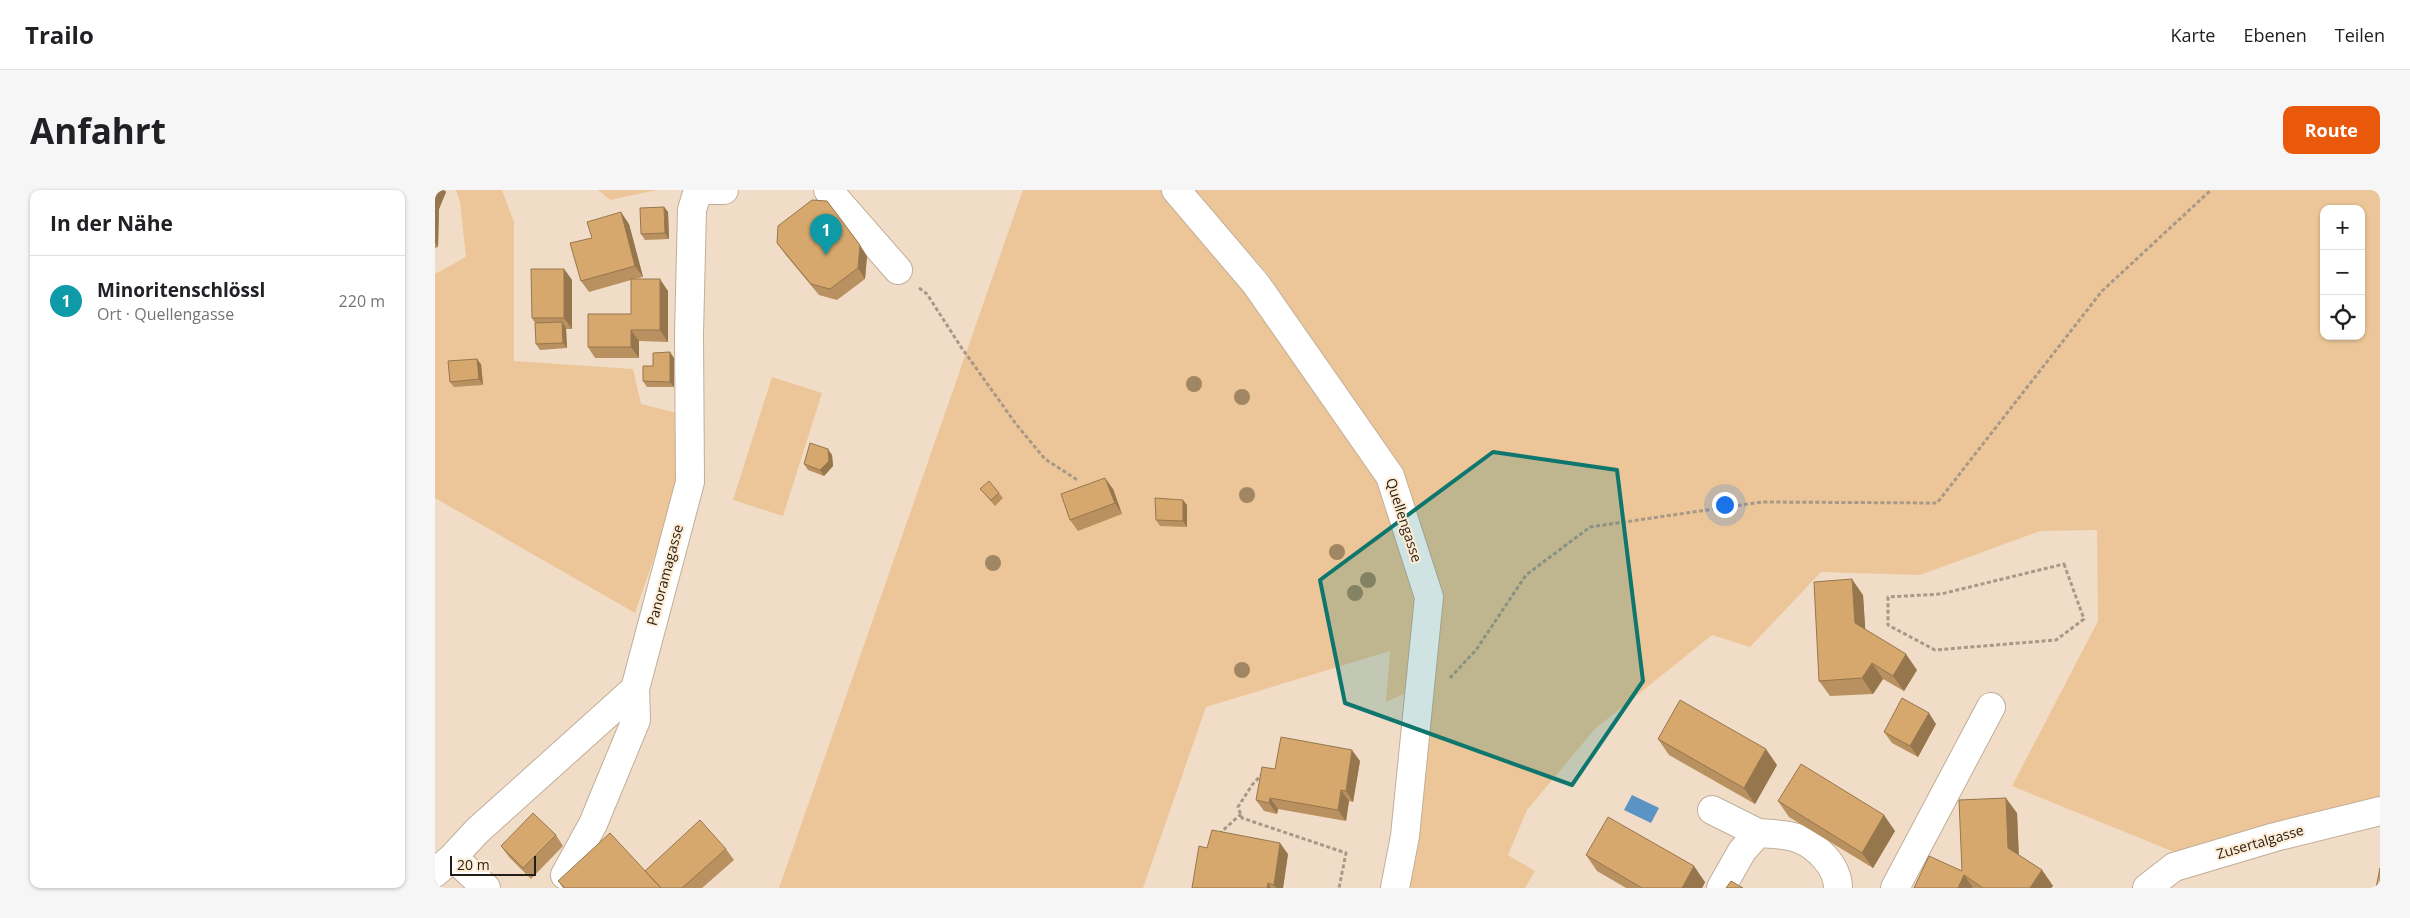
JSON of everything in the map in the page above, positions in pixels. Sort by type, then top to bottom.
[{"type":"street","points":[[698,190],[724,190]]},
{"type":"street","name":"Panoramagasse","points":[[565,875],[593,824],[636,720],[635,689],[690,482],[689,334],[691,210],[698,190]]},
{"type":"street","points":[[828,190],[898,270]]},
{"type":"street","name":"Quellengasse","points":[[1176,190],[1257,284],[1390,476],[1429,597],[1405,836],[1395,888]]},
{"type":"street","points":[[486,888],[444,865],[477,831],[635,689]]},
{"type":"street","points":[[1895,888],[1991,707]]},
{"type":"street","points":[[1711,810],[1758,833],[1783,835],[1799,839],[1822,854],[1832,868],[1838,888]]},
{"type":"street","name":"Zusertalgasse","points":[[2147,888],[2174,866],[2275,837],[2380,811]]},
{"type":"street","points":[[1721,888],[1742,850],[1758,833]]},
{"type":"path","points":[[1420,687],[1431,688],[1447,681],[1476,650],[1526,575],[1589,527],[1762,502],[1937,503],[2102,291],[2211,190]]},
{"type":"path","points":[[898,270],[927,294],[961,347],[1016,424],[1045,459],[1079,481]]},
{"type":"path","points":[[2064,564],[2084,619],[2056,640],[1935,650],[1888,625],[1887,597],[1941,594],[2064,564]]},
{"type":"path","points":[[1266,770],[1252,785],[1238,808],[1242,818],[1347,853],[1339,888]]},
{"type":"path","points":[[1215,839],[1241,814]]},
{"type":"highlighted area","points":[[1493,452],[1617,470],[1643,681],[1572,785],[1345,703],[1320,580]]},
{"type":"shaded area","points":[[456,190],[502,190],[514,222],[514,361],[633,369],[641,404],[681,414],[674,499],[635,613],[435,498],[435,274],[466,257],[460,202]]},
{"type":"shaded area","points":[[598,190],[657,190],[610,200]]},
{"type":"shaded area","points":[[1023,190],[1176,190],[1390,476],[1429,597],[1420,687],[1386,702],[1390,651],[1206,707],[1143,888],[779,888]]},
{"type":"shaded area","points":[[1193,190],[2380,190],[2380,797],[2189,858],[2012,786],[2098,621],[2097,530],[2040,531],[1920,575],[1821,572],[1750,647],[1712,635],[1595,729],[1527,810],[1508,855],[1535,871],[1525,888],[1406,888],[1430,688],[1400,470],[1267,273]]},
{"type":"shaded area","points":[[772,377],[822,393],[783,516],[733,500]]},
{"type":"water","points":[[1632,795],[1659,808],[1651,823],[1624,810]]},
{"type":"building","points":[[812,200],[827,201],[860,245],[858,268],[830,289],[811,284],[777,243],[778,226]]},
{"type":"building","points":[[664,207],[665,233],[641,234],[640,208]]},
{"type":"building","points":[[621,212],[635,266],[581,281],[570,243],[592,238],[587,222]]},
{"type":"building","points":[[531,269],[564,269],[564,318],[532,318]]},
{"type":"building","points":[[631,279],[660,279],[660,330],[631,330],[631,347],[588,347],[588,314],[631,314]]},
{"type":"building","points":[[562,322],[563,343],[536,344],[535,323]]},
{"type":"building","points":[[670,352],[670,382],[643,381],[643,366],[653,366],[653,353]]},
{"type":"building","points":[[477,359],[479,379],[450,382],[448,361]]},
{"type":"building","points":[[810,443],[828,449],[829,461],[820,470],[804,464]]},
{"type":"building","points":[[1105,478],[1115,503],[1070,520],[1061,494]]},
{"type":"building","points":[[989,481],[999,493],[991,500],[980,489]]},
{"type":"building","points":[[1155,498],[1183,500],[1183,521],[1156,520]]},
{"type":"building","points":[[1852,579],[1855,623],[1906,654],[1893,676],[1872,663],[1862,678],[1819,681],[1814,582]]},
{"type":"building","points":[[1902,698],[1929,713],[1910,746],[1884,732]]},
{"type":"building","points":[[1680,700],[1766,749],[1744,788],[1658,739]]},
{"type":"building","points":[[1281,737],[1352,750],[1346,791],[1341,790],[1338,810],[1270,798],[1269,803],[1256,800],[1262,767],[1275,769]]},
{"type":"building","points":[[1801,764],[1884,815],[1862,853],[1778,801]]},
{"type":"building","points":[[2006,798],[2008,848],[2042,870],[2030,888],[1983,888],[1964,875],[1958,888],[1914,888],[1929,856],[1962,871],[1959,800]]},
{"type":"building","points":[[533,813],[556,835],[523,868],[501,846]]},
{"type":"building","points":[[1608,817],[1694,866],[1682,888],[1642,888],[1586,855]]},
{"type":"building","points":[[700,820],[726,849],[682,888],[661,888],[645,871]]},
{"type":"building","points":[[1212,830],[1280,843],[1274,885],[1268,883],[1267,888],[1192,888],[1199,846],[1207,848]]},
{"type":"building","points":[[610,833],[661,888],[565,888],[558,881]]},
{"type":"building","points":[[2380,868],[2380,888],[2376,888]]},
{"type":"building","points":[[1731,881],[1743,888],[1726,888]]},
{"type":"place","name":"Minoritenschlössl","points":[[826,255]]}]
